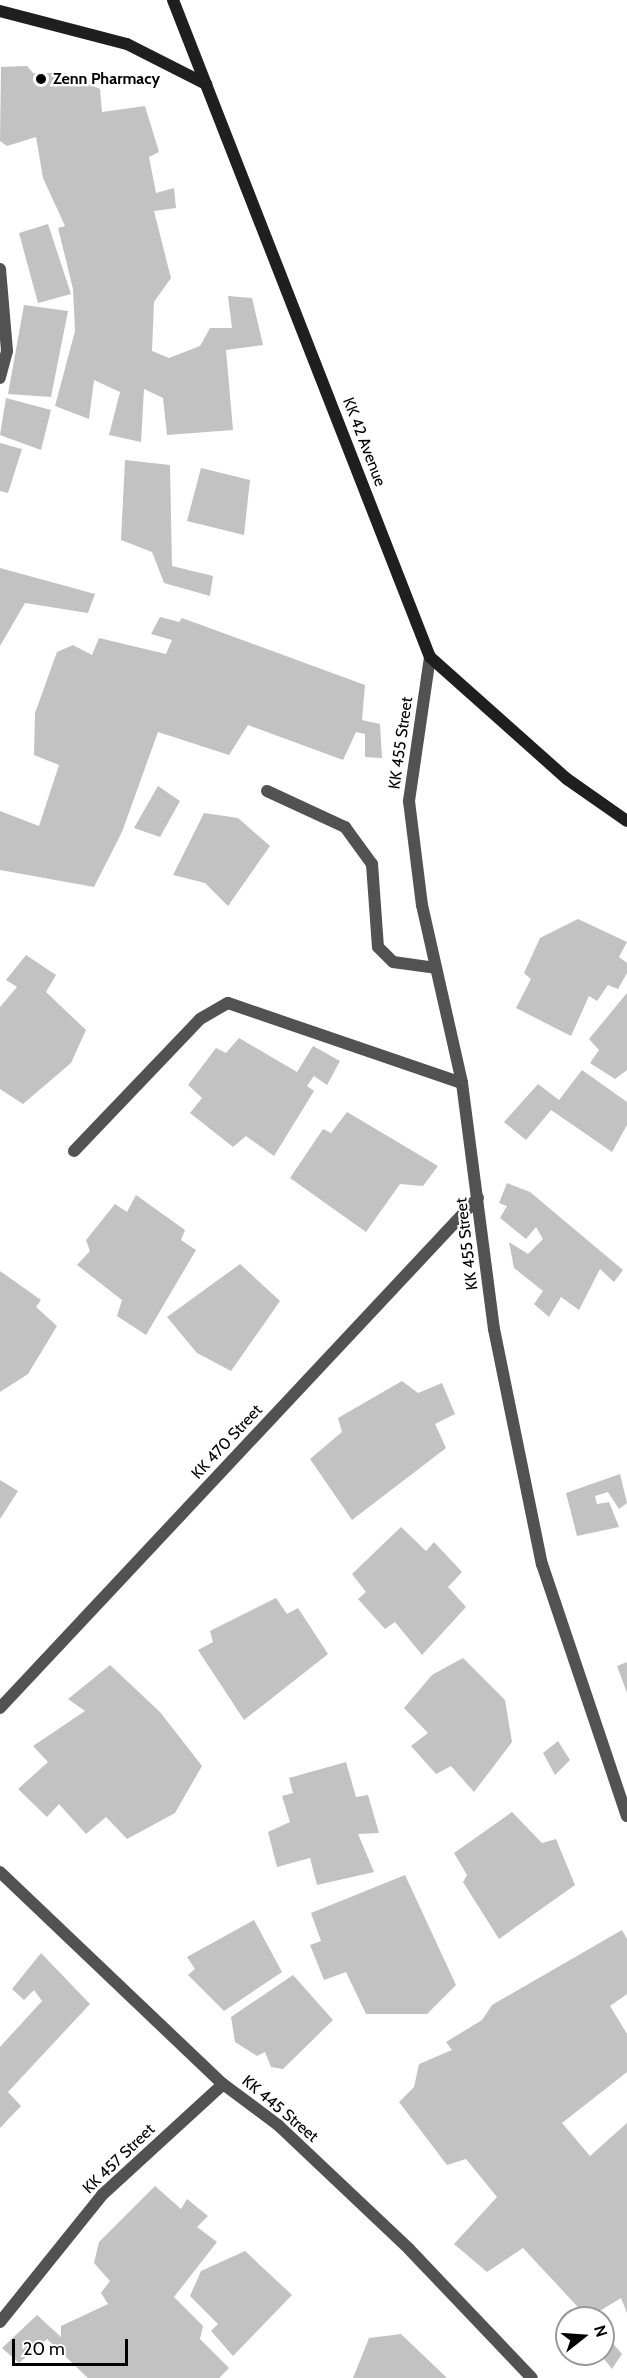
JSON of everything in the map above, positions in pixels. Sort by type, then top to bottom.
[{"type":"main road","name":"KK 42 Avenue","points":[[173,0],[430,657],[567,779],[627,821]]},
{"type":"main road","points":[[0,11],[127,44],[206,84]]},
{"type":"street","points":[[0,269],[7,351],[0,378]]},
{"type":"street","name":"KK 455 Street","points":[[430,657],[409,801],[436,968],[462,1083],[494,1329],[542,1564],[627,1816]]},
{"type":"street","points":[[267,791],[345,827],[372,864],[378,947],[393,962],[436,968]]},
{"type":"street","points":[[74,1151],[200,1018],[228,1003],[462,1083]]},
{"type":"street","name":"KK 470 Street","points":[[0,1708],[478,1198]]},
{"type":"street","name":"KK 445 Street","points":[[0,1872],[223,2084],[278,2125],[409,2248],[532,2378]]},
{"type":"street","name":"KK 457 Street","points":[[0,2322],[102,2195],[223,2084]]},
{"type":"building","points":[[27,66],[33,73],[64,73],[100,89],[102,112],[145,106],[159,152],[149,157],[156,193],[174,188],[176,208],[154,211],[171,278],[154,302],[152,351],[169,358],[200,346],[210,328],[232,328],[228,296],[252,298],[263,345],[226,350],[233,430],[167,435],[163,398],[144,389],[141,442],[109,435],[120,392],[94,380],[89,419],[55,406],[75,331],[73,289],[58,228],[65,226],[43,178],[36,137],[7,146],[0,141],[1,67]]},
{"type":"building","points":[[48,224],[71,294],[38,303],[19,233]]},
{"type":"building","points":[[24,305],[68,311],[51,397],[8,394]]},
{"type":"building","points":[[6,398],[51,410],[41,450],[0,435]]},
{"type":"building","points":[[0,443],[22,449],[8,493],[0,491]]},
{"type":"building","points":[[125,460],[170,465],[172,566],[213,576],[210,596],[164,583],[152,552],[121,540]]},
{"type":"building","points":[[201,468],[250,480],[244,535],[187,521]]},
{"type":"building","points":[[0,568],[95,594],[88,613],[25,603],[0,646]]},
{"type":"building","points":[[160,617],[179,622],[182,618],[365,685],[362,720],[380,724],[382,758],[365,757],[365,734],[356,732],[343,760],[248,725],[229,755],[158,732],[122,832],[94,887],[0,870],[0,811],[39,826],[59,765],[34,755],[35,713],[57,652],[73,645],[92,655],[99,638],[166,654],[172,640],[151,634]]},
{"type":"building","points":[[158,786],[180,801],[160,837],[134,828]]},
{"type":"building","points":[[204,813],[238,818],[270,846],[228,906],[205,883],[173,875]]},
{"type":"building","points":[[578,919],[627,942],[619,957],[627,963],[627,973],[618,989],[608,985],[597,1001],[589,996],[571,1036],[516,1008],[531,979],[524,973],[540,938]]},
{"type":"building","points":[[26,955],[56,975],[46,992],[86,1030],[71,1063],[23,1104],[0,1089],[0,1007],[17,987],[6,980]]},
{"type":"building","points":[[627,993],[627,1070],[615,1079],[590,1063],[599,1050],[589,1039]]},
{"type":"building","points":[[239,1038],[297,1072],[313,1046],[340,1061],[327,1085],[314,1076],[307,1086],[314,1091],[274,1156],[246,1136],[233,1147],[190,1113],[202,1098],[188,1085],[216,1048],[226,1053]]},
{"type":"building","points":[[582,1070],[627,1102],[627,1125],[612,1152],[551,1110],[526,1140],[504,1122],[538,1084],[559,1100]]},
{"type":"building","points":[[347,1112],[438,1166],[423,1186],[400,1184],[366,1232],[290,1178],[323,1129],[331,1133]]},
{"type":"building","points":[[507,1183],[530,1192],[623,1270],[614,1282],[600,1269],[579,1310],[561,1297],[549,1317],[534,1304],[543,1291],[514,1268],[509,1242],[528,1254],[543,1239],[536,1227],[526,1239],[500,1218],[507,1206],[499,1203]]},
{"type":"building","points":[[136,1195],[185,1230],[181,1240],[196,1250],[146,1335],[117,1316],[122,1300],[77,1265],[90,1251],[86,1240],[115,1204],[127,1212]]},
{"type":"building","points":[[240,1264],[280,1301],[231,1371],[197,1353],[167,1317]]},
{"type":"building","points":[[0,1271],[41,1300],[36,1307],[57,1326],[28,1374],[0,1392]]},
{"type":"building","points":[[402,1381],[418,1393],[442,1383],[455,1414],[435,1424],[446,1448],[352,1520],[310,1459],[342,1432],[338,1418]]},
{"type":"building","points":[[620,1474],[627,1503],[619,1509],[608,1492],[595,1496],[597,1504],[609,1502],[619,1527],[577,1536],[566,1493]]},
{"type":"building","points":[[0,1480],[18,1491],[0,1519]]},
{"type":"building","points":[[401,1527],[426,1551],[434,1542],[462,1572],[448,1587],[466,1607],[422,1655],[395,1622],[385,1629],[358,1599],[366,1592],[352,1574]]},
{"type":"building","points":[[276,1598],[287,1614],[298,1608],[328,1654],[244,1720],[198,1650],[213,1642],[210,1631]]},
{"type":"building","points":[[463,1658],[505,1700],[512,1742],[474,1792],[451,1766],[436,1774],[411,1746],[428,1733],[404,1708],[432,1675]]},
{"type":"building","points":[[627,1662],[627,1693],[617,1666]]},
{"type":"building","points":[[110,1665],[160,1712],[202,1766],[175,1813],[127,1839],[106,1817],[86,1834],[59,1804],[47,1817],[18,1789],[48,1762],[33,1746],[85,1711],[68,1699]]},
{"type":"building","points":[[558,1741],[570,1760],[555,1775],[543,1753]]},
{"type":"building","points":[[346,1762],[356,1797],[368,1795],[379,1833],[358,1834],[374,1872],[317,1885],[310,1858],[277,1867],[268,1832],[290,1822],[282,1796],[293,1793],[289,1778]]},
{"type":"building","points":[[512,1812],[542,1843],[556,1839],[575,1885],[499,1939],[463,1882],[467,1875],[454,1853]]},
{"type":"building","points":[[405,1875],[456,1985],[427,2014],[366,2014],[346,1972],[324,1980],[310,1945],[321,1941],[311,1913]]},
{"type":"building","points":[[254,1920],[282,1972],[224,2011],[188,1975],[195,1969],[187,1957]]},
{"type":"building","points":[[622,1930],[627,1939],[627,1994],[610,2006],[627,2034],[627,2072],[562,2123],[590,2156],[627,2123],[627,2313],[621,2298],[608,2306],[577,2306],[523,2248],[487,2272],[454,2244],[497,2197],[466,2159],[447,2165],[399,2102],[414,2087],[419,2064],[452,2050],[446,2042],[482,2020],[492,2005]]},
{"type":"building","points":[[41,1953],[90,2004],[8,2092],[21,2106],[0,2128],[0,2047],[42,2001],[34,1990],[24,2000],[12,1989]]},
{"type":"building","points":[[293,1975],[333,2020],[283,2069],[271,2067],[265,2052],[257,2056],[235,2042],[231,2017]]},
{"type":"building","points":[[155,2186],[181,2209],[187,2199],[208,2216],[197,2227],[217,2242],[174,2297],[203,2326],[200,2339],[229,2368],[219,2378],[88,2378],[47,2339],[19,2363],[2,2348],[37,2315],[61,2337],[61,2326],[108,2304],[101,2293],[110,2281],[94,2263],[99,2242]]},
{"type":"building","points":[[245,2251],[292,2295],[233,2356],[211,2331],[218,2324],[190,2296],[201,2271]]},
{"type":"building","points":[[401,2334],[447,2378],[353,2378],[369,2338]]},
{"type":"building","points":[[615,2346],[622,2354],[615,2364]]},
{"type":"place","name":"Zenn Pharmacy","points":[[41,79]]}]
